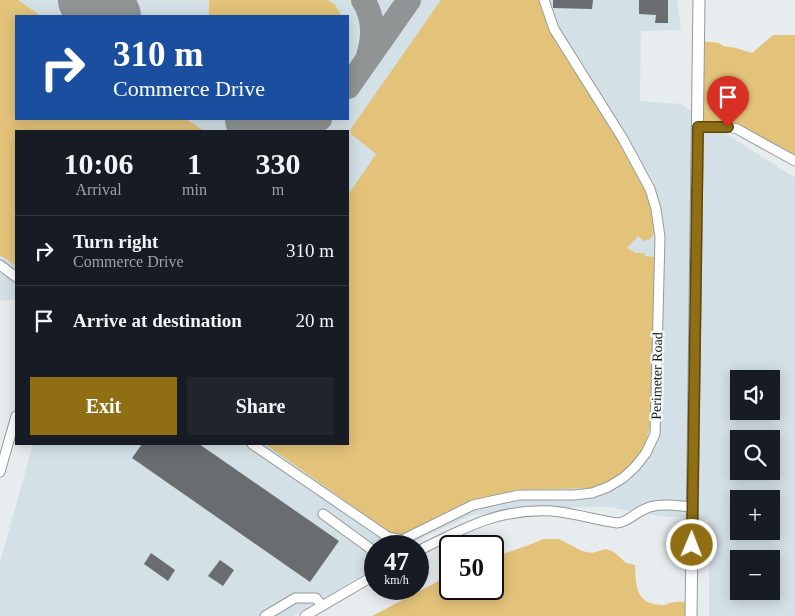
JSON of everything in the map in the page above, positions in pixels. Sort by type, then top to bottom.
[{"type":"main road","points":[[691,616],[699,0]]},
{"type":"street","name":"Perimeter Road","points":[[253,445],[380,532],[388,537],[402,540],[473,505],[520,495],[592,493],[608,487],[623,478],[646,453],[655,434],[660,237],[656,209],[650,189],[623,138],[554,29],[544,0]]},
{"type":"street","points":[[698,127],[728,127],[738,130],[795,161]]},
{"type":"street","points":[[0,265],[15,276]]},
{"type":"street","points":[[0,472],[15,420]]},
{"type":"street","points":[[429,546],[474,523],[516,512],[553,511],[617,523],[625,522],[645,509],[652,507],[693,507]]},
{"type":"street","points":[[323,514],[364,544]]},
{"type":"street","points":[[305,616],[364,581]]},
{"type":"street","points":[[265,616],[295,598],[316,598],[322,606]]},
{"type":"shaded area","points":[[0,0],[677,0],[681,30],[641,31],[640,101],[681,104],[795,178],[795,616],[709,616],[709,519],[659,516],[610,507],[531,507],[469,516],[428,535],[364,535],[364,573],[315,605],[293,616],[0,616],[0,563],[33,445],[349,445],[349,130],[15,130],[15,299],[0,301]]},
{"type":"shaded area","points":[[0,0],[18,0],[40,15],[15,15],[15,120],[188,120],[202,130],[15,130],[15,265],[0,255]]},
{"type":"shaded area","points":[[209,0],[328,0],[335,5],[341,15],[209,15]]},
{"type":"shaded area","points":[[441,0],[541,0],[550,29],[647,191],[655,232],[650,239],[644,241],[638,236],[627,248],[636,253],[644,253],[645,256],[654,257],[655,317],[652,418],[644,448],[623,473],[607,483],[591,488],[519,490],[481,498],[460,505],[406,534],[396,535],[266,445],[349,445],[349,194],[376,154],[351,134],[350,130]]},
{"type":"shaded area","points":[[773,35],[795,35],[795,162],[741,131],[699,127],[701,41],[719,43],[723,46],[752,53]]},
{"type":"shaded area","points":[[543,539],[559,539],[582,551],[592,553],[606,549],[614,552],[626,563],[635,565],[637,586],[642,598],[647,602],[663,605],[675,602],[691,602],[692,616],[372,616],[402,600],[429,600],[429,586],[439,581],[439,600],[504,600],[504,554]]},
{"type":"building","points":[[553,0],[593,0],[592,9],[553,8]]},
{"type":"building","points":[[639,0],[668,0],[668,23],[655,23],[656,15],[639,14]]},
{"type":"building","points":[[141,445],[200,445],[339,541],[310,582],[132,458]]},
{"type":"building","points":[[151,553],[175,570],[168,581],[144,564]]},
{"type":"building","points":[[220,560],[234,570],[223,586],[208,576]]},
{"type":"taxiway","points":[[363,0],[367,7],[372,27],[368,56]]},
{"type":"taxiway","points":[[349,86],[409,0]]},
{"type":"taxiway","points":[[267,127],[294,127],[318,120]]},
{"type":"runway","points":[[88,0],[110,15]]},
{"type":"runway","points":[[256,120],[272,130]]},
{"type":"route","points":[[692,545],[698,127],[728,127]]}]
